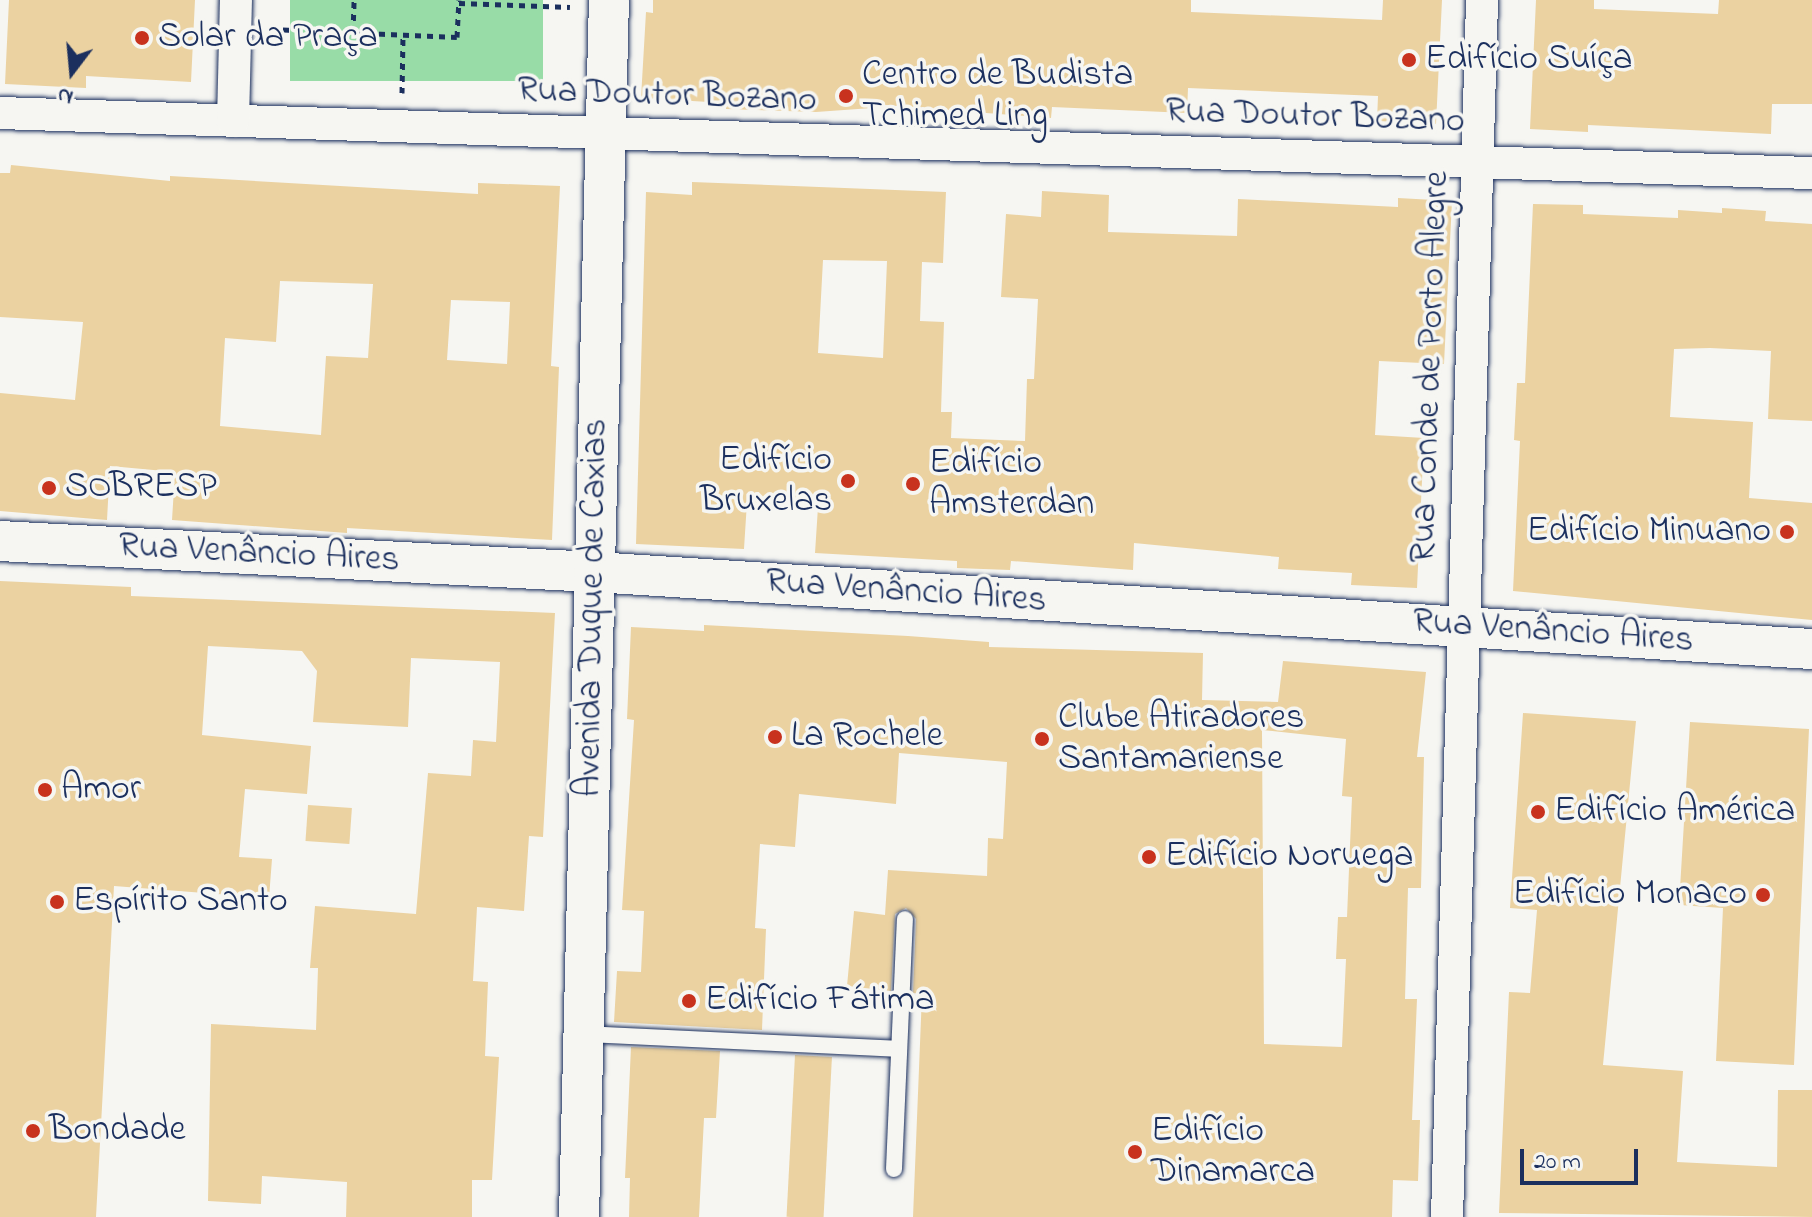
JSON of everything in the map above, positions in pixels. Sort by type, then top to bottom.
[{"type":"street","points":[[233,121],[236,0]]},
{"type":"street","name":"Rua Conde de Porto Alegre","points":[[1447,1217],[1482,0]]},
{"type":"street","name":"Avenida Duque de Caxias","points":[[579,1217],[604,134],[595,4]]},
{"type":"street","name":"Rua Doutor Bozano","points":[[0,113],[1812,173]]},
{"type":"street","name":"Rua Venâncio Aires","points":[[0,541],[594,572],[1812,649]]},
{"type":"lane","points":[[894,1169],[905,919]]},
{"type":"lane","points":[[583,1034],[899,1049]]},
{"type":"path","points":[[353,32],[354,0]]},
{"type":"path","points":[[269,29],[457,37],[459,1],[595,4]]},
{"type":"path","points":[[401,106],[403,35]]},
{"type":"green space","points":[[290,0],[543,0],[543,81],[290,81]]},
{"type":"building","points":[[9,0],[195,0],[191,82],[86,76],[86,88],[5,84]]},
{"type":"building","points":[[653,0],[1191,0],[1191,12],[1382,20],[1383,0],[1442,0],[1436,124],[1377,121],[1378,96],[1188,88],[1187,113],[1052,107],[1051,118],[872,104],[872,108],[816,112],[726,109],[726,103],[641,98],[646,12],[653,13]]},
{"type":"building","points":[[1536,0],[1594,0],[1594,9],[1718,14],[1719,0],[1812,0],[1812,104],[1772,104],[1771,134],[1588,125],[1588,132],[1530,129]]},
{"type":"building","points":[[11,165],[170,181],[170,176],[478,194],[478,183],[560,186],[551,366],[559,367],[552,540],[347,528],[347,533],[172,520],[175,472],[110,466],[107,520],[0,511],[0,393],[75,400],[83,322],[0,317],[0,173],[10,173]],"holes":[[[280,281],[373,284],[368,358],[326,356],[321,435],[220,426],[225,338],[276,342]],[[451,300],[510,302],[507,364],[447,360]]]},
{"type":"building","points":[[692,182],[946,192],[943,263],[922,262],[920,321],[944,322],[941,412],[952,412],[951,438],[1025,441],[1027,379],[1034,379],[1038,299],[1001,297],[1006,214],[1041,217],[1042,191],[1109,195],[1108,232],[1237,236],[1238,199],[1398,207],[1398,198],[1452,201],[1444,364],[1379,361],[1375,435],[1424,438],[1417,588],[1351,585],[1352,573],[1278,569],[1279,557],[1134,543],[1133,570],[1011,561],[1010,570],[957,568],[957,561],[815,553],[818,507],[747,502],[744,549],[636,544],[646,192],[692,195]],"holes":[[[823,260],[887,261],[883,358],[818,353]]]},
{"type":"building","points":[[1533,204],[1583,205],[1583,214],[1678,218],[1678,210],[1722,213],[1722,208],[1766,211],[1765,221],[1812,224],[1812,421],[1768,419],[1771,351],[1710,348],[1674,349],[1670,417],[1753,422],[1749,498],[1812,503],[1812,620],[1513,591],[1520,441],[1514,440],[1517,383],[1525,383]]},
{"type":"building","points":[[0,581],[131,587],[131,596],[555,613],[543,837],[529,836],[524,911],[477,907],[473,981],[488,982],[485,1056],[499,1057],[492,1180],[472,1180],[472,1217],[346,1217],[347,1182],[262,1176],[261,1204],[208,1201],[211,1024],[316,1030],[318,968],[310,968],[315,906],[416,914],[428,773],[471,776],[473,740],[496,742],[500,662],[411,658],[408,727],[313,722],[317,671],[302,651],[208,646],[202,735],[311,746],[307,794],[245,789],[239,857],[272,859],[269,898],[114,886],[96,1217],[0,1217]]},
{"type":"building","points":[[704,625],[989,642],[989,647],[1203,653],[1202,700],[1278,702],[1283,661],[1426,672],[1417,757],[1424,757],[1421,888],[1408,888],[1405,999],[1417,999],[1412,1120],[1420,1120],[1418,1181],[1393,1180],[1392,1217],[913,1217],[922,994],[913,993],[916,919],[906,908],[895,914],[891,991],[847,986],[854,911],[885,915],[888,870],[987,876],[988,838],[1003,839],[1007,762],[899,753],[896,804],[799,794],[795,847],[760,844],[755,928],[766,929],[762,1030],[614,1022],[617,971],[641,972],[644,911],[622,910],[634,720],[627,719],[631,627],[704,631]],"holes":[[[1262,730],[1346,739],[1342,796],[1352,797],[1347,917],[1338,917],[1336,959],[1346,959],[1342,1047],[1264,1044]]]},
{"type":"building","points":[[1523,713],[1636,721],[1603,1065],[1683,1071],[1677,1162],[1777,1167],[1778,1090],[1812,1090],[1812,1217],[1499,1213],[1509,992],[1530,993],[1537,910],[1510,908]]},
{"type":"building","name":"Edifício Monaco","points":[[1690,722],[1809,729],[1794,1065],[1716,1061],[1723,908],[1679,905]]},
{"type":"building","points":[[308,805],[352,808],[349,844],[305,841]]},
{"type":"building","points":[[631,1047],[720,1051],[716,1118],[704,1118],[699,1217],[629,1217],[630,1178],[625,1178]]},
{"type":"building","points":[[795,1055],[832,1057],[824,1217],[787,1217]]},
{"type":"place","name":"Solar da Praça","points":[[142,38]]},
{"type":"place","name":"Edifício Suíça","points":[[1409,60]]},
{"type":"place","name":"Centro de Budista Tchimed Ling","points":[[846,96]]},
{"type":"place","name":"Edifício Bruxelas","points":[[848,481]]},
{"type":"place","name":"Edifício Amsterdan","points":[[913,484]]},
{"type":"place","name":"SOBRESP","points":[[49,488]]},
{"type":"place","name":"Edifício Minuano","points":[[1787,532]]},
{"type":"place","name":"La Rochele","points":[[775,737]]},
{"type":"place","name":"Clube Atiradores Santamariense","points":[[1042,739]]},
{"type":"place","name":"Amor","points":[[45,790]]},
{"type":"place","name":"Edifício América","points":[[1538,812]]},
{"type":"place","name":"Edifício Noruega","points":[[1149,857]]},
{"type":"place","name":"Edifício Monaco","points":[[1763,895]]},
{"type":"place","name":"Espírito Santo","points":[[57,902]]},
{"type":"place","name":"Edifício Fátima","points":[[689,1001]]},
{"type":"place","name":"Bondade","points":[[33,1131]]},
{"type":"place","name":"Edifício Dinamarca","points":[[1135,1152]]}]
